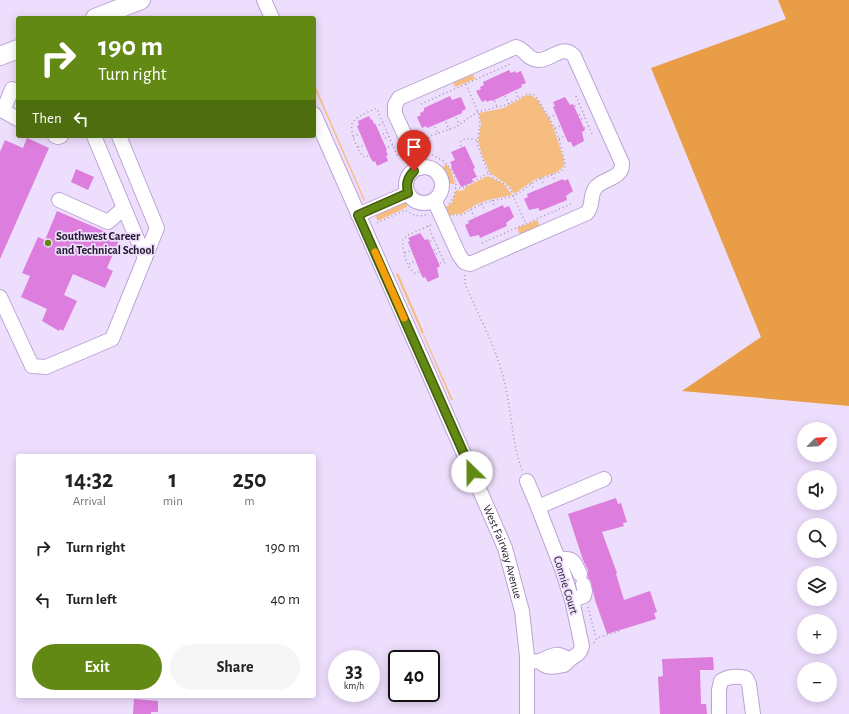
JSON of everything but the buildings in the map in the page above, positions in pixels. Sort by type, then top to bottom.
[{"type":"main road","points":[[106,16],[117,14],[141,0]]},
{"type":"main road","points":[[0,56],[16,50]]},
{"type":"street","points":[[264,0],[271,16]]},
{"type":"street","points":[[420,168],[395,114],[395,105],[398,98],[513,48],[519,47],[529,56],[538,60],[542,60],[564,51],[571,53],[574,56],[622,163],[622,170],[617,176],[596,186],[592,194],[591,208],[586,213],[476,262],[468,264],[464,262],[459,255],[433,206],[429,202],[420,202],[413,199],[408,193],[407,185],[409,177],[414,171],[420,168],[432,169],[440,177],[442,186],[441,191],[433,206]]},
{"type":"street","points":[[16,91],[12,89],[3,111],[16,118]]},
{"type":"street","name":"West Fairway Avenue","points":[[316,119],[505,548],[522,611],[533,661],[527,714]]},
{"type":"street","points":[[95,138],[145,258]]},
{"type":"street","points":[[0,297],[32,366],[46,367],[112,339],[157,228],[120,138]]},
{"type":"street","points":[[358,215],[408,193]]},
{"type":"street","points":[[59,200],[108,222],[124,208]]},
{"type":"street","points":[[538,507],[604,479]]},
{"type":"street","name":"Connie Court","points":[[527,481],[559,559],[572,600],[582,648],[578,654],[568,660],[562,656],[554,655],[533,661]]},
{"type":"street","points":[[559,559],[568,558],[575,563],[585,591],[584,596],[572,600]]},
{"type":"street","points":[[719,714],[721,681],[726,678],[738,677],[746,678],[749,684],[753,714]]},
{"type":"path","points":[[421,104],[510,64]]},
{"type":"path","points":[[466,84],[478,112],[480,123],[477,140],[479,151],[489,174],[509,187],[526,224]]},
{"type":"path","points":[[516,92],[519,99]]},
{"type":"path","points":[[422,144],[428,137],[460,125],[478,112],[509,104],[527,94],[534,95],[538,98],[555,128],[559,139],[566,163],[560,172],[531,183],[514,196],[492,200],[471,209],[462,215],[447,217]]},
{"type":"path","points":[[505,96],[509,104]]},
{"type":"path","points":[[576,96],[592,134]]},
{"type":"path","points":[[495,102],[498,108]]},
{"type":"path","points":[[575,106],[579,104]]},
{"type":"path","points":[[368,156],[364,157],[361,155],[351,125],[353,122],[375,109],[377,110],[397,155],[401,153]]},
{"type":"path","points":[[578,115],[583,113]]},
{"type":"path","points":[[549,118],[555,115]]},
{"type":"path","points":[[581,119],[585,117]]},
{"type":"path","points":[[456,118],[460,125]]},
{"type":"path","points":[[446,122],[449,130]]},
{"type":"path","points":[[379,125],[383,123]]},
{"type":"path","points":[[555,128],[560,126]]},
{"type":"path","points":[[584,128],[589,126]]},
{"type":"path","points":[[435,127],[438,134]]},
{"type":"path","points":[[383,134],[387,132]]},
{"type":"path","points":[[354,137],[359,134]]},
{"type":"path","points":[[385,138],[389,136]]},
{"type":"path","points":[[559,139],[564,136]]},
{"type":"path","points":[[460,146],[460,143],[464,140],[477,140]]},
{"type":"path","points":[[358,148],[364,145]]},
{"type":"path","points":[[388,147],[393,145]]},
{"type":"path","points":[[432,155],[443,160],[450,167],[455,178],[453,198],[447,206]]},
{"type":"path","points":[[455,188],[462,188],[489,174]]},
{"type":"path","points":[[552,174],[555,181]]},
{"type":"path","points":[[541,178],[544,185]]},
{"type":"path","points":[[531,183],[534,190]]},
{"type":"path","points":[[492,200],[495,207]]},
{"type":"path","points":[[564,202],[566,206]]},
{"type":"path","points":[[482,204],[485,211]]},
{"type":"path","points":[[482,243],[572,204]]},
{"type":"path","points":[[377,223],[405,210],[421,216],[433,206]]},
{"type":"path","points":[[556,206],[558,210]]},
{"type":"path","points":[[551,208],[553,212]]},
{"type":"path","points":[[471,209],[474,217]]},
{"type":"path","points":[[543,211],[545,215]]},
{"type":"path","points":[[419,272],[413,272],[408,264],[404,253],[403,244],[405,237],[436,222]]},
{"type":"path","points":[[428,226],[445,264]]},
{"type":"path","points":[[505,228],[507,232]]},
{"type":"path","points":[[496,232],[498,236]]},
{"type":"path","points":[[492,234],[494,238]]},
{"type":"path","points":[[484,238],[485,242]]},
{"type":"path","points":[[430,241],[434,239]]},
{"type":"path","points":[[434,250],[438,248]]},
{"type":"path","points":[[404,253],[410,251]]},
{"type":"path","points":[[436,254],[440,252]]},
{"type":"path","points":[[408,264],[415,261]]},
{"type":"path","points":[[440,263],[444,261]]},
{"type":"path","points":[[468,264],[465,274],[466,284],[499,362],[507,395],[516,451],[527,481]]},
{"type":"path","points":[[587,600],[597,638],[620,631]]},
{"type":"shaded area","points":[[778,0],[849,0],[849,406],[682,391],[761,337],[651,68],[786,19]]},
{"type":"shaded area","points":[[472,73],[475,79],[455,87],[453,81]]},
{"type":"shaded area","points":[[316,88],[365,200],[364,201],[316,92]]},
{"type":"shaded area","points":[[527,95],[537,99],[550,120],[564,160],[564,166],[557,172],[534,180],[514,194],[509,186],[490,173],[482,155],[478,141],[481,124],[479,113],[504,108]]},
{"type":"shaded area","points":[[446,164],[451,170],[455,184],[446,183],[441,170]]},
{"type":"shaded area","points":[[488,176],[504,184],[512,195],[488,200],[477,204],[461,214],[455,214],[447,217],[443,209],[452,203],[456,190],[461,191],[465,189],[465,187]]},
{"type":"shaded area","points":[[406,201],[409,202],[409,204],[405,208],[378,221],[374,213]]},
{"type":"shaded area","points":[[537,220],[540,226],[520,235],[517,228]]},
{"type":"shaded area","points":[[398,273],[424,333],[422,334],[396,274]]},
{"type":"shaded area","points":[[424,335],[453,400],[451,400]]},
{"type":"slow traffic","points":[[375,252],[404,318]]},
{"type":"place","name":"Southwest Career and Technical School","points":[[48,243]]},
{"type":"route","points":[[414,171],[408,180],[408,193],[358,215],[472,472]]}]
